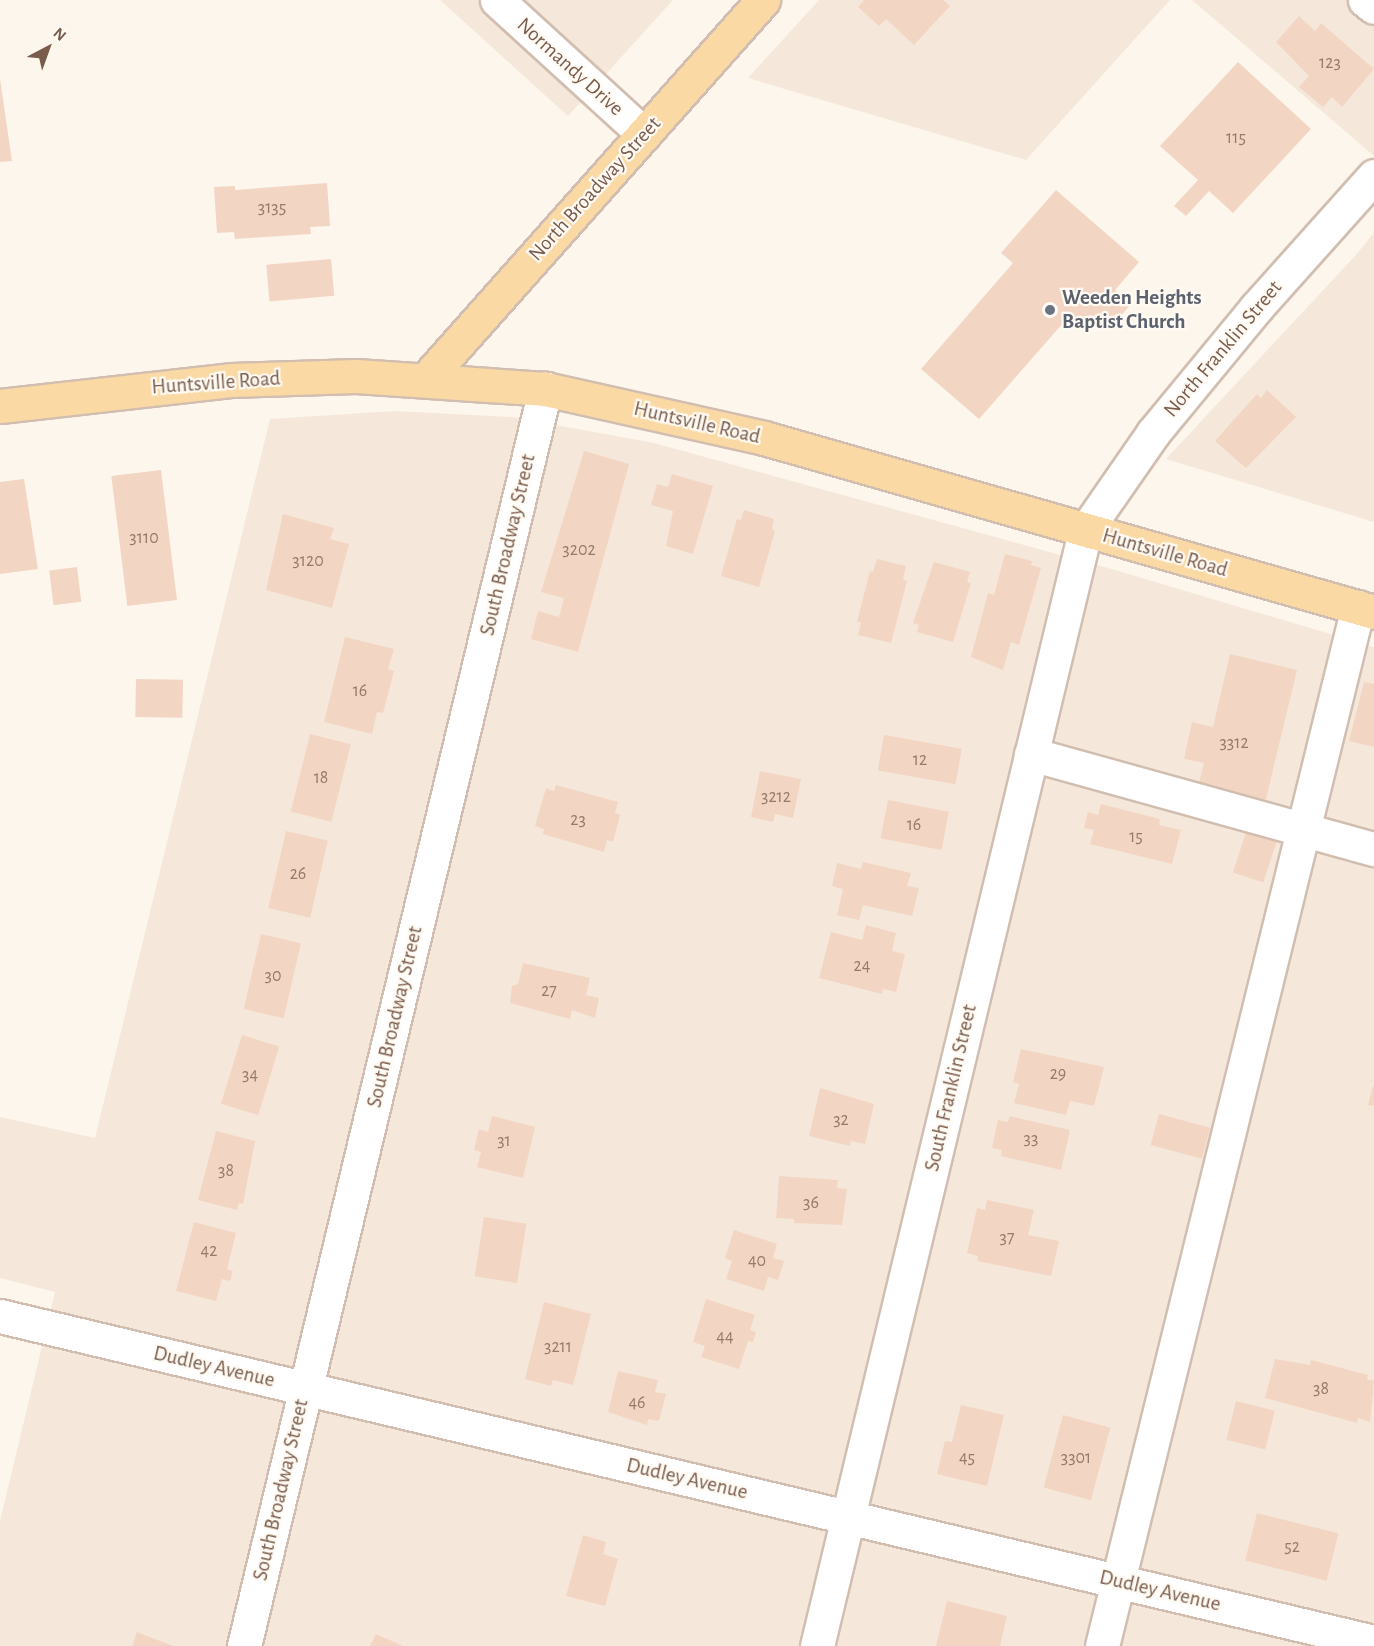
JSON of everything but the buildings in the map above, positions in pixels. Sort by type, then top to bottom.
[{"type":"main road","name":"North Broadway Street","points":[[427,378],[763,0]]},
{"type":"main road","name":"Huntsville Road","points":[[0,406],[231,380],[356,375],[427,378],[545,388],[764,438],[1366,610]]},
{"type":"street","name":"Normandy Drive","points":[[497,0],[644,134]]},
{"type":"street","points":[[1365,0],[1374,7]]},
{"type":"street","name":"North Franklin Street","points":[[1085,531],[1153,433],[1256,308],[1374,176]]},
{"type":"street","name":"South Broadway Street","points":[[244,1646],[545,388]]},
{"type":"street","name":"South Franklin Street","points":[[817,1646],[1085,531]]},
{"type":"street","points":[[1102,1646],[1303,830],[1366,610]]},
{"type":"street","points":[[1031,754],[1374,849]]},
{"type":"street","name":"Dudley Avenue","points":[[0,1316],[1374,1642]]},
{"type":"shaded area","points":[[440,0],[673,0],[568,116]]},
{"type":"shaded area","points":[[819,0],[1170,0],[1026,160],[748,78]]},
{"type":"shaded area","points":[[1192,0],[1374,0],[1374,156]]},
{"type":"shaded area","points":[[1374,233],[1374,522],[1166,459],[1354,257]]},
{"type":"shaded area","points":[[395,411],[512,417],[654,443],[1115,570],[1374,647],[1374,1646],[0,1646],[0,1521],[55,1292],[0,1278],[0,1117],[95,1138],[270,419]]},
{"type":"place","name":"Weeden Heights Baptist Church","points":[[1050,310]]}]
